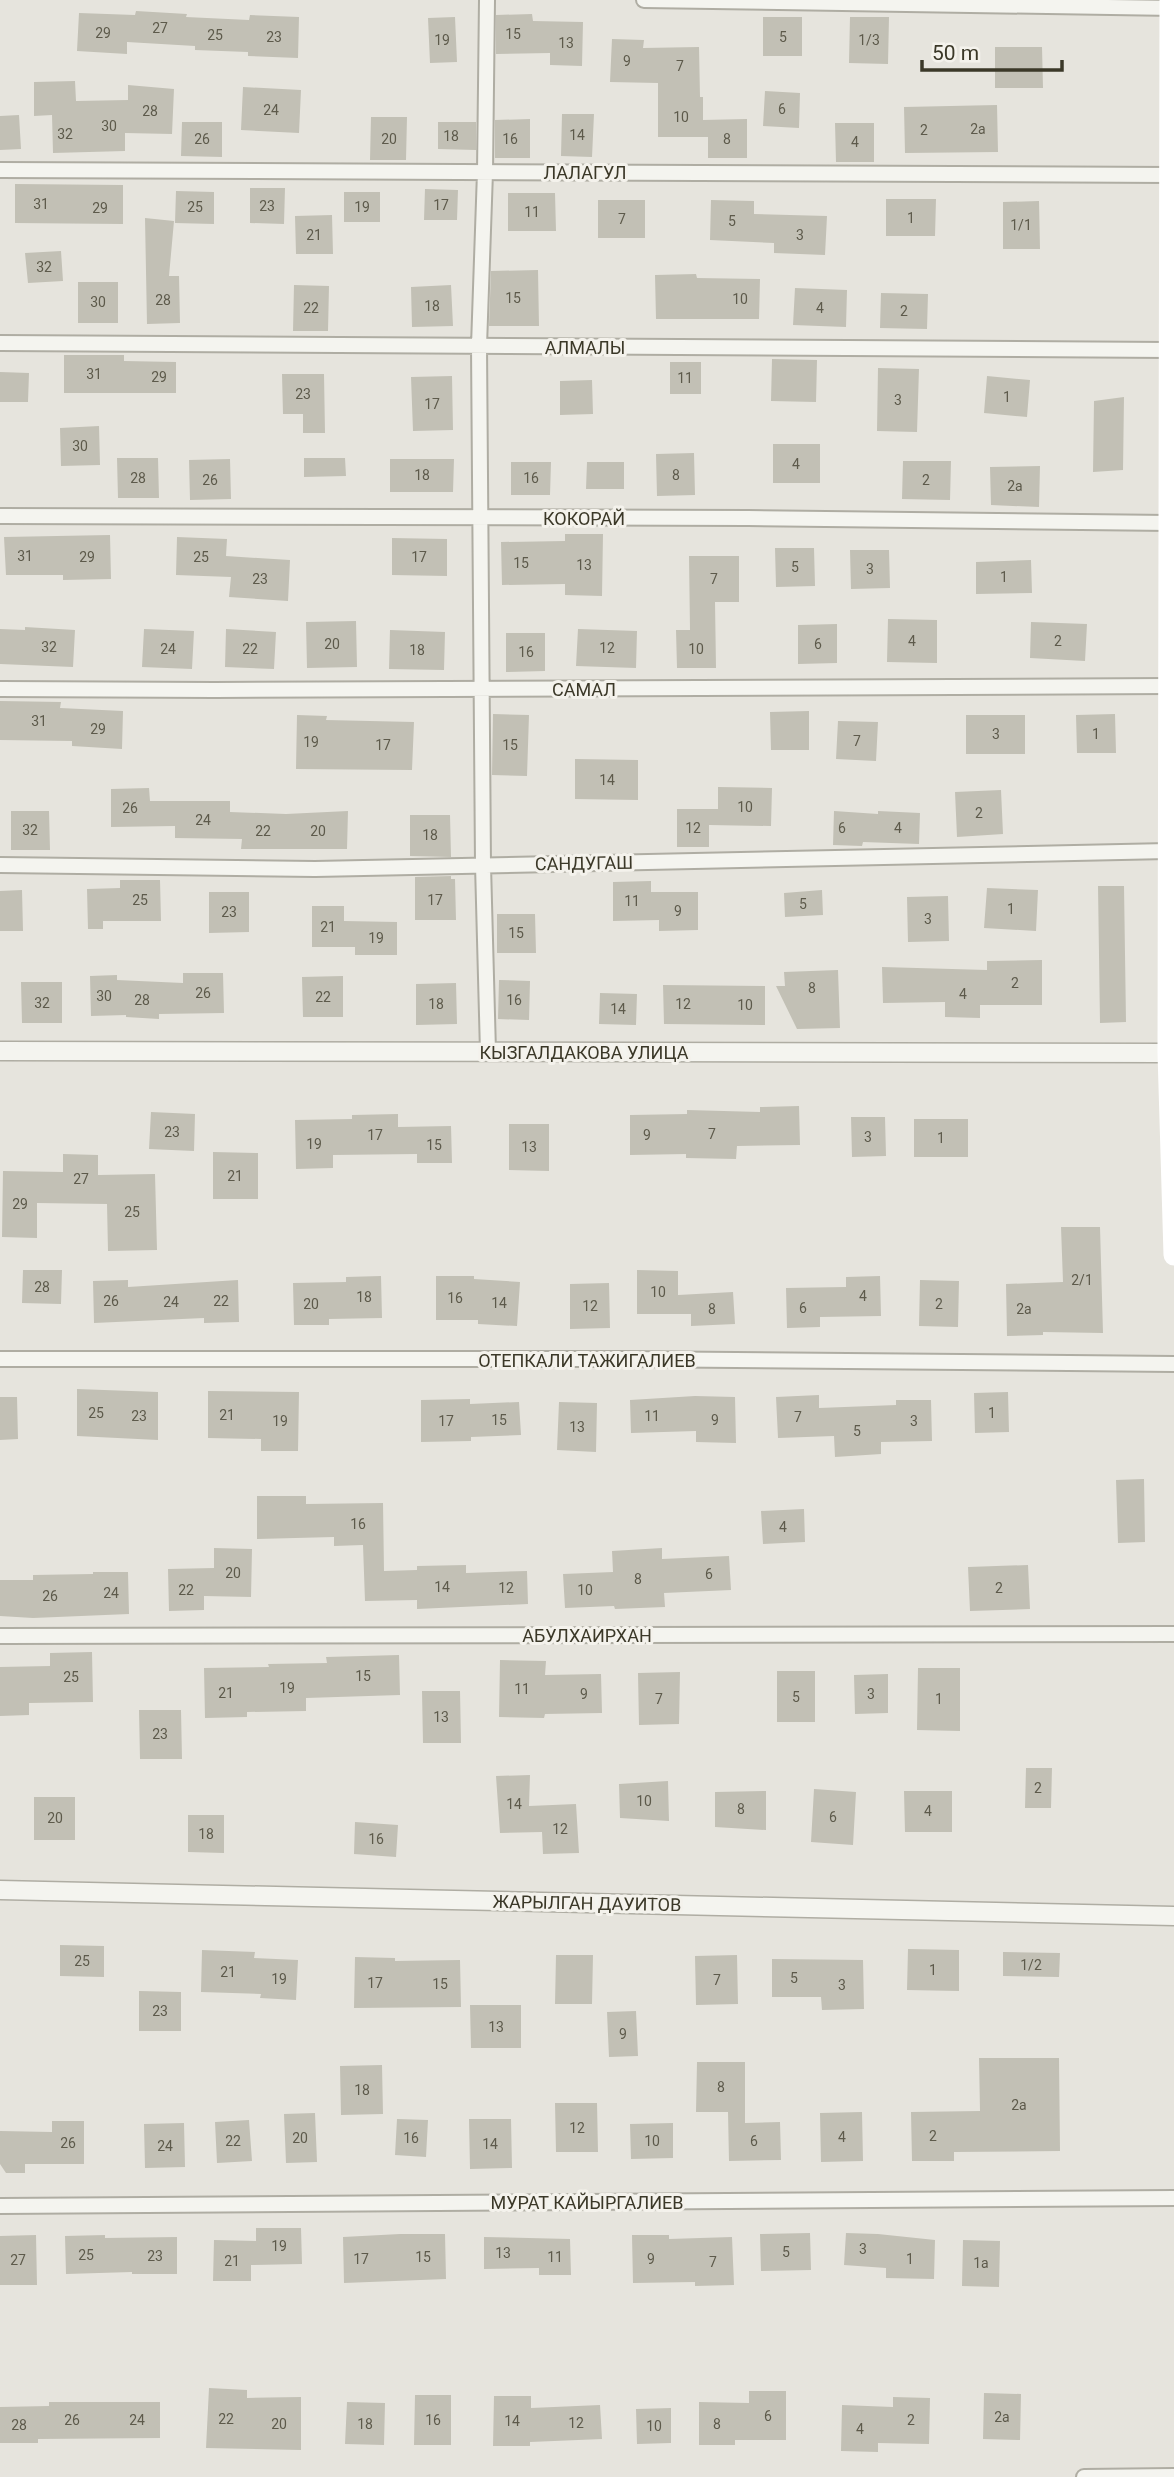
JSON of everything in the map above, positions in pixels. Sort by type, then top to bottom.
[{"type":"main road","points":[[1171,5],[1168,1053],[1174,1255]]},
{"type":"street","points":[[487,0],[479,346],[479,517],[488,1052]]},
{"type":"street","points":[[645,0],[1171,5]]},
{"type":"street","name":"ЛАЛАГУЛ","points":[[0,170],[1170,175]]},
{"type":"street","name":"АЛМАЛЫ","points":[[0,343],[1169,350]]},
{"type":"street","name":"КОКОРАЙ","points":[[0,516],[1169,523]]},
{"type":"street","name":"САМАЛ","points":[[0,689],[1169,686]]},
{"type":"street","name":"САНДУГАШ","points":[[0,865],[315,869],[1168,851]]},
{"type":"street","name":"КЫЗГАЛДАКОВА УЛИЦА","points":[[0,1051],[1168,1053]]},
{"type":"street","name":"ОТЕПКАЛИ ТАЖИГАЛИЕВ","points":[[0,1359],[621,1359],[1174,1364]]},
{"type":"street","name":"АБУЛХАИРХАН","points":[[0,1636],[1174,1634]]},
{"type":"street","name":"ЖАРЫЛГАН ДАУИТОВ","points":[[0,1890],[1174,1916]]},
{"type":"street","name":"МУРАТ КАЙЫРГАЛИЕВ","points":[[0,2206],[1174,2198]]},
{"type":"street","points":[[1084,2477],[1174,2476]]},
{"type":"building","points":[[136,11],[249,20],[250,15],[299,17],[298,58],[248,56],[248,52],[195,50],[195,46],[127,42],[127,54],[77,51],[79,13],[135,15]]},
{"type":"building","points":[[532,14],[533,21],[583,22],[582,66],[550,65],[550,53],[496,54],[496,15]]},
{"type":"building","points":[[455,17],[457,62],[430,63],[428,18]]},
{"type":"building","points":[[763,17],[802,17],[802,56],[763,56]]},
{"type":"building","points":[[850,17],[889,17],[888,64],[849,63]]},
{"type":"building","points":[[612,39],[644,40],[643,48],[699,47],[703,120],[747,119],[747,158],[708,158],[708,137],[658,137],[658,83],[610,82]]},
{"type":"building","points":[[995,47],[1042,47],[1043,88],[995,88]]},
{"type":"building","points":[[75,81],[76,101],[128,100],[128,85],[174,89],[172,134],[125,133],[125,151],[53,153],[52,115],[34,116],[34,82]]},
{"type":"building","points":[[243,87],[301,90],[299,133],[241,130]]},
{"type":"building","points":[[765,91],[800,93],[799,128],[763,126]]},
{"type":"building","points":[[997,105],[998,152],[905,153],[904,107]]},
{"type":"building","points":[[562,114],[594,114],[592,157],[561,156]]},
{"type":"building","points":[[19,115],[21,149],[0,150],[0,116]]},
{"type":"building","points":[[371,117],[407,117],[406,160],[370,160]]},
{"type":"building","points":[[530,119],[530,158],[495,158],[495,120]]},
{"type":"building","points":[[182,122],[222,122],[222,157],[181,156]]},
{"type":"building","points":[[438,122],[476,122],[476,150],[438,149]]},
{"type":"building","points":[[835,123],[874,123],[874,162],[836,162]]},
{"type":"building","points":[[15,184],[123,185],[123,224],[15,223]]},
{"type":"building","points":[[250,188],[285,188],[284,224],[250,223]]},
{"type":"building","points":[[425,189],[458,190],[457,220],[424,220]]},
{"type":"building","points":[[176,191],[214,192],[214,224],[175,223]]},
{"type":"building","points":[[344,192],[380,192],[380,222],[344,222]]},
{"type":"building","points":[[508,193],[555,193],[556,231],[508,231]]},
{"type":"building","points":[[886,199],[936,199],[935,236],[886,236]]},
{"type":"building","points":[[598,200],[645,200],[645,238],[598,238]]},
{"type":"building","points":[[711,200],[754,201],[754,214],[827,216],[825,255],[774,253],[774,243],[710,240]]},
{"type":"building","points":[[1039,201],[1040,249],[1003,249],[1003,202]]},
{"type":"building","points":[[332,215],[333,254],[296,254],[295,216]]},
{"type":"building","points":[[145,218],[174,221],[169,276],[179,276],[180,323],[147,324]]},
{"type":"building","points":[[61,251],[63,281],[28,283],[25,253]]},
{"type":"building","points":[[538,270],[539,326],[489,326],[491,271]]},
{"type":"building","points":[[696,274],[697,278],[760,279],[759,319],[656,319],[655,275]]},
{"type":"building","points":[[78,282],[118,282],[118,323],[78,323]]},
{"type":"building","points":[[294,285],[329,286],[328,331],[293,331]]},
{"type":"building","points":[[451,285],[453,326],[412,327],[411,287]]},
{"type":"building","points":[[795,288],[847,290],[846,327],[793,325]]},
{"type":"building","points":[[881,293],[928,294],[927,329],[880,328]]},
{"type":"building","points":[[64,355],[124,355],[124,361],[176,362],[176,393],[64,393]]},
{"type":"building","points":[[772,359],[817,360],[816,402],[771,401]]},
{"type":"building","points":[[670,362],[701,362],[701,394],[670,394]]},
{"type":"building","points":[[878,368],[919,369],[917,432],[877,431]]},
{"type":"building","points":[[0,372],[29,373],[28,402],[0,402]]},
{"type":"building","points":[[282,374],[324,374],[325,433],[303,433],[303,414],[283,414]]},
{"type":"building","points":[[452,376],[453,430],[413,431],[411,377]]},
{"type":"building","points":[[987,376],[1030,380],[1027,417],[984,413]]},
{"type":"building","points":[[592,380],[593,414],[560,415],[560,381]]},
{"type":"building","points":[[1124,397],[1123,470],[1093,472],[1094,401]]},
{"type":"building","points":[[99,426],[100,465],[61,466],[60,428]]},
{"type":"building","points":[[773,444],[820,444],[820,483],[773,483]]},
{"type":"building","points":[[694,453],[695,495],[657,496],[656,454]]},
{"type":"building","points":[[117,458],[158,458],[159,498],[118,498]]},
{"type":"building","points":[[304,458],[345,458],[346,476],[304,477]]},
{"type":"building","points":[[230,459],[231,499],[190,500],[189,460]]},
{"type":"building","points":[[390,459],[454,459],[453,492],[390,492]]},
{"type":"building","points":[[903,461],[951,461],[950,500],[902,499]]},
{"type":"building","points":[[511,462],[551,462],[550,495],[511,495]]},
{"type":"building","points":[[587,462],[624,462],[624,489],[586,489]]},
{"type":"building","points":[[1040,466],[1039,507],[991,505],[990,467]]},
{"type":"building","points":[[565,534],[603,534],[602,596],[565,595],[565,584],[502,585],[501,542],[565,541]]},
{"type":"building","points":[[110,535],[111,579],[63,580],[63,575],[6,575],[4,537]]},
{"type":"building","points":[[177,537],[227,539],[226,556],[290,560],[288,601],[229,597],[231,577],[176,575]]},
{"type":"building","points":[[392,538],[447,539],[447,576],[392,575]]},
{"type":"building","points":[[775,548],[814,548],[815,586],[776,587]]},
{"type":"building","points":[[850,550],[889,550],[890,588],[851,589]]},
{"type":"building","points":[[689,556],[739,556],[739,602],[715,602],[716,668],[677,668],[676,630],[690,630]]},
{"type":"building","points":[[1031,560],[1032,593],[976,594],[976,562]]},
{"type":"building","points":[[888,619],[937,620],[937,663],[887,662]]},
{"type":"building","points":[[356,621],[357,667],[307,668],[306,622]]},
{"type":"building","points":[[1031,622],[1087,624],[1085,661],[1030,658]]},
{"type":"building","points":[[837,624],[837,663],[798,664],[798,625]]},
{"type":"building","points":[[25,627],[75,630],[73,667],[0,664],[0,629],[25,630]]},
{"type":"building","points":[[144,629],[194,631],[192,669],[142,667]]},
{"type":"building","points":[[226,629],[276,632],[274,669],[225,667]]},
{"type":"building","points":[[578,629],[637,631],[636,668],[576,666]]},
{"type":"building","points":[[390,630],[445,632],[444,670],[389,669]]},
{"type":"building","points":[[506,633],[545,633],[545,671],[506,672]]},
{"type":"building","points":[[0,701],[61,702],[60,708],[123,711],[122,749],[72,746],[72,741],[0,740]]},
{"type":"building","points":[[809,711],[809,750],[771,750],[770,712]]},
{"type":"building","points":[[493,714],[529,715],[527,776],[492,775]]},
{"type":"building","points":[[1115,714],[1116,753],[1077,753],[1076,715]]},
{"type":"building","points":[[297,715],[327,716],[326,720],[414,722],[412,770],[296,769]]},
{"type":"building","points":[[966,715],[1025,715],[1025,754],[966,754]]},
{"type":"building","points":[[838,721],[878,722],[876,761],[836,759]]},
{"type":"building","points":[[575,759],[638,760],[638,800],[575,799]]},
{"type":"building","points":[[718,787],[772,788],[771,826],[709,825],[709,847],[677,847],[677,809],[718,809]]},
{"type":"building","points":[[149,788],[150,801],[230,801],[230,812],[286,814],[348,811],[347,849],[241,849],[242,839],[175,838],[175,826],[111,827],[111,789]]},
{"type":"building","points":[[1001,790],[1003,834],[957,837],[955,792]]},
{"type":"building","points":[[11,811],[49,811],[50,850],[11,850]]},
{"type":"building","points":[[834,811],[920,813],[919,844],[863,842],[862,846],[833,845]]},
{"type":"building","points":[[410,815],[450,815],[451,857],[410,856]]},
{"type":"building","points":[[451,876],[451,879],[455,879],[456,920],[415,920],[415,877]]},
{"type":"building","points":[[120,880],[160,880],[161,921],[103,921],[103,929],[88,929],[87,889],[120,888]]},
{"type":"building","points":[[651,881],[651,892],[698,892],[698,930],[659,931],[659,920],[613,921],[613,882]]},
{"type":"building","points":[[1098,886],[1124,886],[1126,1022],[1100,1023]]},
{"type":"building","points":[[987,888],[1038,890],[1036,931],[984,928]]},
{"type":"building","points":[[22,890],[23,931],[0,931],[0,891]]},
{"type":"building","points":[[822,890],[823,915],[785,917],[784,893]]},
{"type":"building","points":[[209,892],[249,892],[249,932],[209,933]]},
{"type":"building","points":[[948,896],[949,941],[908,942],[907,897]]},
{"type":"building","points":[[312,906],[344,906],[344,921],[397,922],[397,955],[355,955],[355,947],[312,947]]},
{"type":"building","points":[[497,914],[535,914],[536,953],[497,953]]},
{"type":"building","points":[[1042,960],[1042,1005],[980,1005],[980,1018],[945,1017],[945,1002],[883,1003],[882,967],[987,970],[987,961]]},
{"type":"building","points":[[838,970],[840,1028],[797,1029],[776,986],[785,986],[784,972]]},
{"type":"building","points":[[183,973],[223,973],[224,1013],[159,1014],[159,1019],[126,1015],[91,1016],[90,976],[117,975],[117,980],[183,983]]},
{"type":"building","points":[[343,976],[343,1017],[303,1017],[302,977]]},
{"type":"building","points":[[499,980],[530,981],[529,1020],[498,1019]]},
{"type":"building","points":[[21,982],[62,982],[62,1023],[22,1023]]},
{"type":"building","points":[[456,983],[457,1024],[416,1025],[416,984]]},
{"type":"building","points":[[663,985],[765,986],[765,1025],[664,1024]]},
{"type":"building","points":[[600,993],[637,994],[636,1025],[599,1024]]},
{"type":"building","points":[[799,1106],[800,1145],[737,1146],[736,1159],[686,1158],[686,1154],[630,1155],[630,1115],[687,1114],[687,1110],[760,1112],[760,1107]]},
{"type":"building","points":[[151,1112],[195,1114],[194,1151],[149,1149]]},
{"type":"building","points":[[398,1114],[398,1127],[451,1126],[452,1163],[417,1163],[417,1154],[333,1155],[333,1168],[296,1169],[295,1120],[352,1119],[352,1115]]},
{"type":"building","points":[[851,1117],[885,1117],[886,1156],[852,1157]]},
{"type":"building","points":[[914,1119],[968,1119],[968,1157],[914,1157]]},
{"type":"building","points":[[509,1124],[549,1124],[549,1171],[509,1170]]},
{"type":"building","points":[[213,1152],[258,1153],[258,1199],[213,1199]]},
{"type":"building","points":[[63,1154],[98,1155],[98,1175],[155,1174],[157,1250],[108,1251],[107,1204],[37,1203],[37,1238],[2,1237],[3,1171],[63,1172]]},
{"type":"building","points":[[1061,1227],[1100,1227],[1103,1333],[1043,1332],[1043,1335],[1007,1336],[1006,1284],[1063,1282]]},
{"type":"building","points":[[23,1270],[62,1270],[61,1304],[22,1303]]},
{"type":"building","points":[[637,1270],[678,1271],[678,1295],[733,1292],[735,1324],[691,1326],[691,1314],[637,1314]]},
{"type":"building","points":[[381,1276],[382,1318],[329,1319],[329,1325],[294,1325],[293,1283],[346,1282],[346,1277]]},
{"type":"building","points":[[436,1276],[474,1276],[474,1279],[520,1282],[517,1326],[478,1324],[478,1320],[436,1320]]},
{"type":"building","points":[[880,1276],[881,1316],[820,1317],[820,1327],[787,1328],[786,1288],[846,1287],[846,1277]]},
{"type":"building","points":[[128,1280],[128,1287],[238,1280],[239,1322],[204,1323],[204,1318],[94,1323],[93,1281]]},
{"type":"building","points":[[920,1280],[959,1281],[958,1327],[919,1326]]},
{"type":"building","points":[[609,1283],[610,1328],[570,1329],[570,1284]]},
{"type":"building","points":[[77,1389],[158,1392],[158,1440],[77,1436]]},
{"type":"building","points":[[208,1391],[299,1392],[298,1451],[261,1451],[261,1439],[208,1438]]},
{"type":"building","points":[[1008,1392],[1009,1432],[975,1433],[974,1393]]},
{"type":"building","points":[[819,1395],[819,1408],[896,1405],[896,1400],[931,1400],[932,1441],[881,1442],[881,1454],[835,1457],[834,1436],[778,1438],[776,1397]]},
{"type":"building","points":[[695,1396],[735,1397],[736,1443],[696,1442],[696,1431],[631,1433],[630,1400]]},
{"type":"building","points":[[0,1397],[17,1397],[18,1439],[0,1440]]},
{"type":"building","points":[[470,1399],[470,1404],[519,1402],[521,1435],[471,1437],[471,1441],[421,1442],[421,1400]]},
{"type":"building","points":[[559,1402],[597,1403],[596,1452],[557,1450]]},
{"type":"building","points":[[1144,1479],[1145,1542],[1118,1543],[1116,1480]]},
{"type":"building","points":[[257,1496],[306,1496],[306,1504],[383,1503],[384,1571],[417,1570],[417,1566],[466,1565],[466,1573],[527,1571],[528,1604],[417,1609],[417,1600],[365,1601],[363,1545],[334,1546],[334,1537],[257,1539]]},
{"type":"building","points":[[804,1509],[805,1542],[763,1544],[761,1511]]},
{"type":"building","points":[[214,1548],[252,1549],[251,1597],[204,1596],[204,1610],[169,1611],[168,1569],[214,1568]]},
{"type":"building","points":[[662,1548],[662,1559],[729,1556],[731,1590],[664,1593],[665,1607],[565,1608],[563,1574],[613,1572],[612,1551]]},
{"type":"building","points":[[1028,1565],[1030,1609],[970,1611],[968,1567]]},
{"type":"building","points":[[128,1572],[129,1614],[33,1618],[0,1616],[0,1580],[33,1580],[33,1575]]},
{"type":"building","points":[[92,1652],[93,1702],[29,1703],[29,1715],[0,1716],[0,1667],[50,1666],[50,1653]]},
{"type":"building","points":[[399,1655],[400,1695],[306,1698],[306,1711],[247,1712],[247,1717],[205,1718],[204,1668],[269,1667],[268,1664],[327,1663],[326,1657]]},
{"type":"building","points":[[500,1660],[546,1661],[545,1675],[601,1674],[602,1713],[545,1714],[544,1718],[499,1717]]},
{"type":"building","points":[[918,1668],[960,1668],[960,1731],[917,1730]]},
{"type":"building","points":[[777,1671],[815,1671],[815,1722],[777,1722]]},
{"type":"building","points":[[680,1672],[679,1724],[639,1725],[638,1673]]},
{"type":"building","points":[[888,1674],[888,1713],[855,1714],[854,1675]]},
{"type":"building","points":[[422,1691],[460,1691],[461,1743],[423,1743]]},
{"type":"building","points":[[139,1710],[181,1710],[182,1759],[140,1759]]},
{"type":"building","points":[[1026,1768],[1052,1768],[1051,1808],[1025,1808]]},
{"type":"building","points":[[530,1775],[529,1806],[576,1804],[579,1853],[543,1854],[542,1832],[500,1833],[496,1776]]},
{"type":"building","points":[[668,1781],[669,1821],[620,1818],[619,1784]]},
{"type":"building","points":[[814,1789],[856,1792],[853,1845],[811,1842]]},
{"type":"building","points":[[766,1791],[766,1830],[715,1827],[715,1792]]},
{"type":"building","points":[[904,1791],[952,1791],[952,1832],[905,1832]]},
{"type":"building","points":[[34,1797],[75,1797],[75,1840],[34,1840]]},
{"type":"building","points":[[188,1815],[224,1815],[224,1853],[188,1852]]},
{"type":"building","points":[[355,1822],[398,1825],[396,1857],[354,1854]]},
{"type":"building","points":[[60,1945],[104,1946],[104,1977],[60,1976]]},
{"type":"building","points":[[908,1949],[959,1950],[959,1991],[907,1990]]},
{"type":"building","points":[[202,1950],[255,1952],[254,1958],[298,1960],[296,2000],[260,1998],[261,1994],[201,1992]]},
{"type":"building","points":[[1003,1952],[1060,1953],[1059,1977],[1003,1976]]},
{"type":"building","points":[[556,1955],[593,1955],[592,2004],[555,2004]]},
{"type":"building","points":[[737,1955],[738,2004],[696,2005],[695,1956]]},
{"type":"building","points":[[355,1957],[395,1958],[395,1961],[460,1960],[461,2007],[354,2008]]},
{"type":"building","points":[[772,1959],[863,1960],[864,2009],[822,2010],[821,1997],[772,1997]]},
{"type":"building","points":[[139,1991],[181,1992],[181,2031],[139,2031]]},
{"type":"building","points":[[470,2005],[521,2005],[521,2048],[471,2048]]},
{"type":"building","points":[[636,2011],[638,2056],[609,2057],[607,2012]]},
{"type":"building","points":[[979,2058],[1059,2058],[1060,2151],[954,2152],[954,2161],[912,2161],[911,2112],[980,2111]]},
{"type":"building","points":[[697,2062],[745,2062],[745,2123],[780,2122],[781,2160],[729,2161],[728,2112],[696,2112]]},
{"type":"building","points":[[382,2065],[383,2114],[341,2115],[340,2066]]},
{"type":"building","points":[[555,2103],[597,2103],[598,2152],[556,2152]]},
{"type":"building","points":[[862,2112],[863,2161],[821,2162],[820,2113]]},
{"type":"building","points":[[315,2113],[317,2162],[286,2163],[284,2114]]},
{"type":"building","points":[[397,2119],[428,2120],[426,2157],[395,2155]]},
{"type":"building","points":[[469,2119],[511,2119],[512,2168],[470,2169]]},
{"type":"building","points":[[249,2120],[252,2161],[217,2163],[215,2122]]},
{"type":"building","points":[[52,2121],[84,2121],[84,2164],[25,2164],[25,2173],[6,2173],[0,2164],[0,2131],[52,2132]]},
{"type":"building","points":[[184,2123],[185,2167],[145,2168],[144,2124]]},
{"type":"building","points":[[673,2123],[673,2158],[631,2159],[630,2124]]},
{"type":"building","points":[[256,2228],[301,2228],[302,2264],[251,2265],[251,2281],[213,2281],[214,2240],[256,2241]]},
{"type":"building","points":[[810,2233],[811,2270],[761,2271],[760,2234]]},
{"type":"building","points":[[846,2233],[935,2240],[934,2279],[886,2278],[886,2268],[844,2265]]},
{"type":"building","points":[[445,2234],[446,2279],[344,2283],[343,2237]]},
{"type":"building","points":[[36,2235],[37,2285],[0,2285],[0,2236]]},
{"type":"building","points":[[105,2235],[105,2238],[177,2237],[177,2274],[66,2274],[65,2236]]},
{"type":"building","points":[[632,2235],[669,2235],[669,2239],[732,2237],[734,2285],[695,2286],[695,2282],[633,2283]]},
{"type":"building","points":[[484,2237],[570,2239],[571,2275],[539,2275],[539,2268],[484,2269]]},
{"type":"building","points":[[963,2240],[1000,2241],[999,2287],[962,2286]]},
{"type":"building","points":[[209,2388],[247,2390],[247,2398],[301,2397],[301,2450],[206,2448]]},
{"type":"building","points":[[749,2391],[786,2391],[786,2440],[735,2440],[735,2445],[699,2445],[699,2402],[749,2403]]},
{"type":"building","points":[[984,2393],[1021,2394],[1020,2440],[983,2439]]},
{"type":"building","points":[[415,2395],[451,2395],[451,2445],[414,2445]]},
{"type":"building","points":[[494,2396],[531,2396],[531,2408],[600,2405],[602,2439],[530,2442],[530,2446],[493,2446]]},
{"type":"building","points":[[893,2397],[930,2398],[929,2444],[878,2443],[878,2452],[841,2451],[842,2405],[893,2407]]},
{"type":"building","points":[[49,2402],[160,2402],[160,2438],[38,2439],[38,2443],[0,2443],[0,2407],[49,2406]]},
{"type":"building","points":[[347,2402],[385,2403],[384,2445],[345,2444]]},
{"type":"building","points":[[671,2408],[671,2443],[637,2444],[636,2409]]}]
